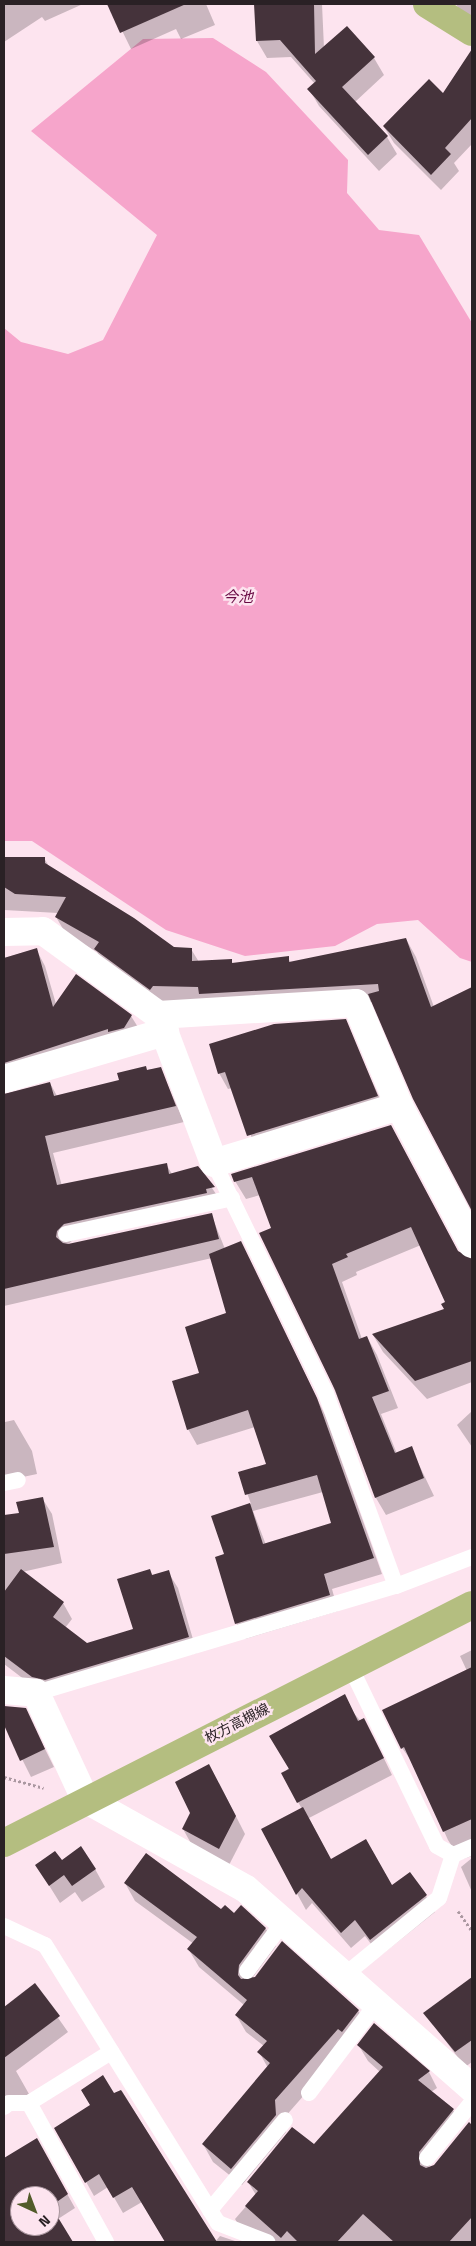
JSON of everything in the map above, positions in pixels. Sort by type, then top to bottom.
[{"type":"main road","points":[[427,4],[472,32]]},
{"type":"main road","name":"枚方高槻線","points":[[4,1844],[85,1800],[472,1605]]},
{"type":"street","points":[[4,932],[43,931],[162,1024],[214,1163],[399,1106]]},
{"type":"street","points":[[4,1079],[162,1024],[356,1003],[399,1106],[470,1234]]},
{"type":"street","points":[[4,1690],[36,1693],[85,1800],[246,1889],[346,1974],[472,2088]]},
{"type":"lane","points":[[214,1163],[326,1394],[396,1586]]},
{"type":"lane","points":[[66,1234],[232,1198]]},
{"type":"lane","points":[[36,1693],[396,1586],[472,1557]]},
{"type":"lane","points":[[350,1666],[437,1846],[453,1855]]},
{"type":"lane","points":[[346,1974],[438,1898],[453,1855],[472,1847]]},
{"type":"lane","points":[[247,1971],[284,1921]]},
{"type":"lane","points":[[4,1926],[44,1945],[218,2223],[266,2242]]},
{"type":"lane","points":[[309,2093],[377,2003]]},
{"type":"lane","points":[[4,2107],[9,2103],[29,2103],[111,2052]]},
{"type":"lane","points":[[427,2158],[472,2102]]},
{"type":"lane","points":[[29,2103],[106,2242]]},
{"type":"lane","points":[[210,2210],[285,2120]]},
{"type":"water","name":"今池","points":[[213,38],[266,72],[348,160],[347,193],[379,230],[419,235],[472,323],[472,962],[460,958],[418,920],[377,924],[335,946],[245,956],[166,930],[32,841],[4,841],[4,328],[21,342],[68,354],[103,340],[157,235],[31,131],[143,39]]},
{"type":"building","points":[[107,4],[186,4],[120,33]]},
{"type":"building","points":[[254,4],[314,4],[315,54],[347,26],[375,57],[342,87],[388,136],[368,155],[307,89],[316,81],[280,40],[256,41]]},
{"type":"building","points":[[472,49],[472,118],[445,148],[451,154],[431,175],[383,126],[429,79],[443,93]]},
{"type":"building","points":[[4,857],[45,857],[45,863],[134,918],[174,947],[192,948],[192,961],[232,959],[232,963],[289,956],[289,962],[406,938],[431,1007],[472,987],[472,1211],[413,1099],[368,994],[379,991],[378,984],[199,994],[198,987],[153,986],[150,990],[94,949],[99,942],[55,917],[66,897],[15,894],[4,887]]},
{"type":"building","points":[[37,948],[53,1007],[76,974],[132,1015],[124,1028],[108,1032],[108,1029],[4,1063],[4,958]]},
{"type":"building","points":[[346,1019],[378,1096],[247,1136],[225,1072],[218,1074],[209,1044],[274,1024]]},
{"type":"building","points":[[146,1066],[147,1070],[161,1067],[176,1106],[45,1136],[57,1185],[167,1163],[169,1174],[198,1166],[215,1187],[206,1189],[207,1193],[64,1224],[57,1231],[56,1237],[63,1243],[68,1244],[212,1213],[219,1239],[4,1289],[4,1094],[50,1082],[54,1096],[119,1080],[117,1073]]},
{"type":"building","points":[[391,1125],[458,1251],[472,1259],[472,1361],[415,1381],[372,1334],[444,1309],[441,1304],[445,1302],[411,1227],[346,1254],[348,1257],[332,1264],[359,1339],[367,1336],[389,1391],[372,1397],[395,1453],[412,1446],[424,1478],[375,1498],[335,1390],[259,1233],[271,1228],[252,1177],[234,1182],[231,1174]]},
{"type":"building","points":[[241,1241],[317,1398],[374,1558],[324,1574],[330,1595],[235,1624],[215,1557],[224,1554],[211,1516],[250,1503],[263,1544],[331,1523],[317,1475],[245,1495],[238,1472],[266,1464],[248,1410],[187,1430],[172,1381],[199,1373],[185,1327],[226,1313],[209,1254]]},
{"type":"building","points":[[43,1497],[54,1547],[4,1554],[4,1515],[19,1513],[16,1502]]},
{"type":"building","points":[[21,1569],[64,1602],[53,1617],[87,1643],[133,1629],[117,1579],[150,1569],[152,1575],[169,1570],[189,1637],[45,1680],[32,1677],[4,1656],[4,1592]]},
{"type":"building","points":[[472,1667],[472,1819],[443,1832],[404,1747],[401,1749],[382,1710]]},
{"type":"building","points":[[345,1694],[358,1721],[364,1718],[384,1758],[297,1803],[281,1773],[289,1769],[269,1736]]},
{"type":"building","points":[[4,1706],[26,1708],[45,1749],[20,1761],[4,1725]]},
{"type":"building","points":[[209,1764],[236,1816],[219,1849],[182,1829],[190,1813],[175,1782]]},
{"type":"building","points":[[303,1807],[331,1859],[366,1839],[392,1885],[410,1872],[427,1895],[370,1940],[355,1920],[341,1933],[302,1888],[296,1895],[261,1829]]},
{"type":"building","points":[[81,1846],[96,1869],[72,1886],[64,1875],[49,1886],[35,1865],[55,1851],[62,1860]]},
{"type":"building","points":[[146,1853],[221,1909],[225,1905],[234,1913],[241,1905],[266,1928],[239,1965],[238,1975],[241,1979],[255,1977],[282,1941],[359,2010],[342,2032],[338,2029],[275,2100],[276,2115],[231,2169],[202,2144],[270,2063],[257,2052],[267,2041],[235,2015],[247,2000],[187,1949],[197,1937],[124,1883]]},
{"type":"building","points":[[472,1977],[472,2040],[455,2052],[423,2013]]},
{"type":"building","points":[[35,1983],[60,2016],[4,2058],[4,2007]]},
{"type":"building","points":[[374,2023],[430,2071],[418,2080],[454,2109],[419,2152],[420,2165],[426,2168],[434,2165],[469,2122],[472,2125],[472,2217],[449,2242],[394,2242],[363,2214],[337,2242],[298,2242],[287,2231],[281,2238],[245,2206],[258,2191],[247,2182],[292,2127],[314,2144],[383,2067],[357,2045]]},
{"type":"building","points":[[103,2075],[114,2093],[121,2090],[217,2242],[165,2242],[132,2187],[113,2198],[99,2174],[85,2183],[54,2128],[90,2105],[81,2090]]},
{"type":"building","points":[[37,2138],[68,2194],[60,2200],[60,2186],[10,2186],[10,2236],[60,2236],[60,2221],[73,2242],[4,2242],[4,2158]]}]
